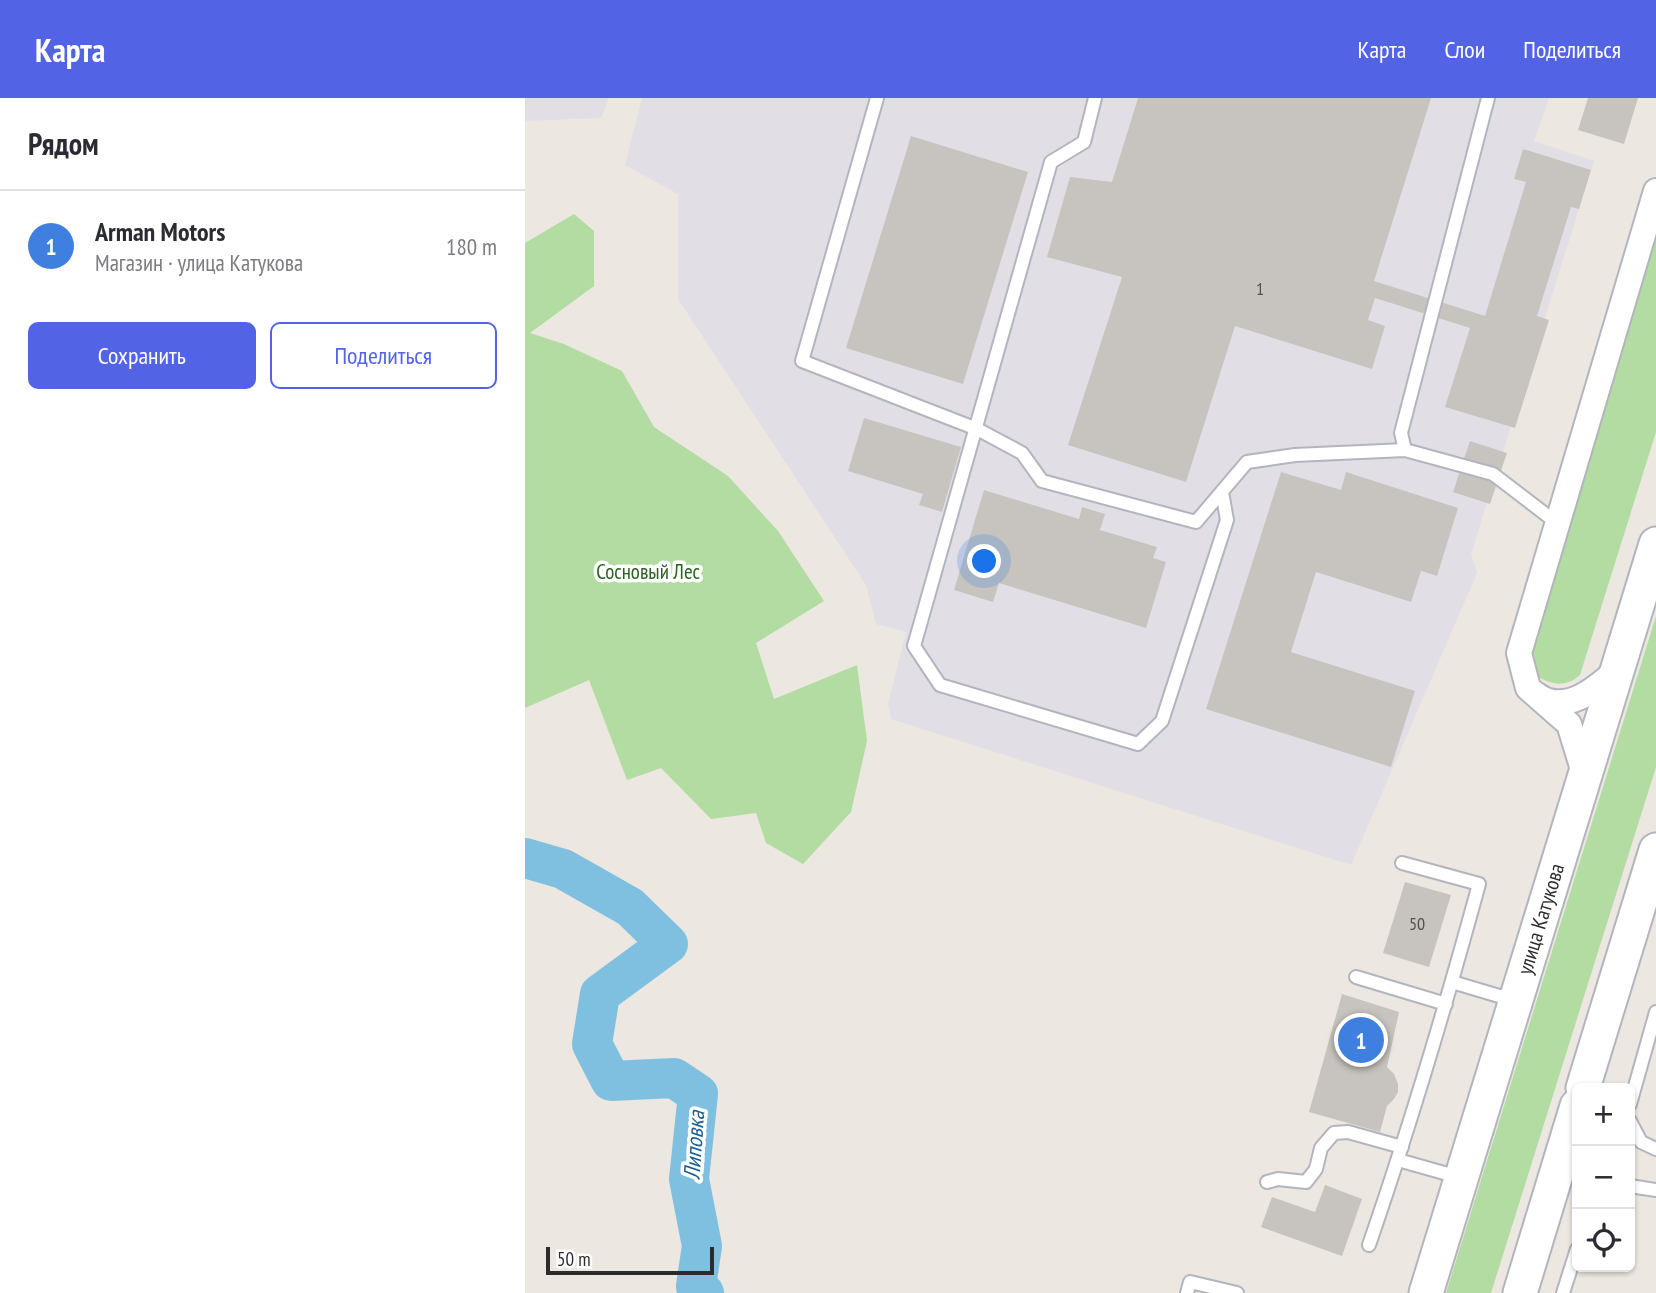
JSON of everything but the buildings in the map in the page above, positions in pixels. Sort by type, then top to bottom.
[{"type":"main road","name":"улица Катукова","points":[[1426,1293],[1656,544]]},
{"type":"main road","points":[[1585,1083],[1656,850]]},
{"type":"main road","points":[[1520,1293],[1572,1122]]},
{"type":"street","points":[[1585,776],[1569,724],[1528,688],[1519,653],[1656,191]]},
{"type":"street","points":[[1528,688],[1542,699],[1562,702],[1580,698],[1596,689],[1617,670]]},
{"type":"lane","points":[[877,98],[802,361],[977,429],[1022,453],[1042,481],[1196,522],[1247,462],[1295,455],[1405,450],[1493,474],[1557,523]]},
{"type":"lane","points":[[1095,98],[1084,142],[1051,162],[915,646],[940,685],[1138,744],[1162,721],[1227,520],[1221,492]]},
{"type":"lane","points":[[1405,450],[1401,433],[1488,98]]},
{"type":"lane","points":[[1369,1245],[1402,1147],[1479,884],[1402,863]]},
{"type":"lane","points":[[1356,977],[1445,1004]]},
{"type":"lane","points":[[1452,982],[1516,1002]]},
{"type":"lane","points":[[1635,1086],[1656,1012]]},
{"type":"lane","points":[[1635,1131],[1641,1142],[1656,1149]]},
{"type":"lane","points":[[1267,1182],[1278,1179],[1306,1182],[1316,1169],[1321,1148],[1334,1133],[1348,1132],[1402,1147]]},
{"type":"lane","points":[[1398,1160],[1462,1178]]},
{"type":"lane","points":[[1635,1186],[1656,1191]]},
{"type":"lane","points":[[1563,1293],[1572,1264]]},
{"type":"lane","points":[[1187,1293],[1190,1282],[1237,1293]]},
{"type":"shaded area","points":[[525,98],[609,98],[601,118],[525,121]]},
{"type":"shaded area","points":[[642,98],[1549,98],[1534,141],[1594,161],[1471,554],[1477,573],[1351,865],[891,719],[888,704],[906,632],[876,624],[866,585],[678,299],[678,194],[625,165]]},
{"type":"green space","name":"Сосновый Лес","points":[[574,214],[594,231],[594,286],[530,333],[564,344],[622,371],[654,427],[728,476],[778,531],[824,601],[756,643],[774,699],[857,665],[867,741],[851,812],[803,864],[766,843],[756,813],[711,819],[661,768],[627,780],[589,680],[525,708],[525,243]]},
{"type":"green space","points":[[1656,232],[1656,432],[1580,675],[1569,682],[1552,683],[1535,675],[1528,648]]},
{"type":"green space","points":[[1656,616],[1656,767],[1491,1293],[1446,1293]]},
{"type":"waterway","name":"Липовка","points":[[525,858],[563,869],[630,907],[668,944],[600,994],[592,1044],[611,1081],[674,1078],[698,1094],[689,1179],[702,1246],[696,1286],[704,1293]]},
{"type":"place","name":"Arman Motors","points":[[1361,1040]]}]
